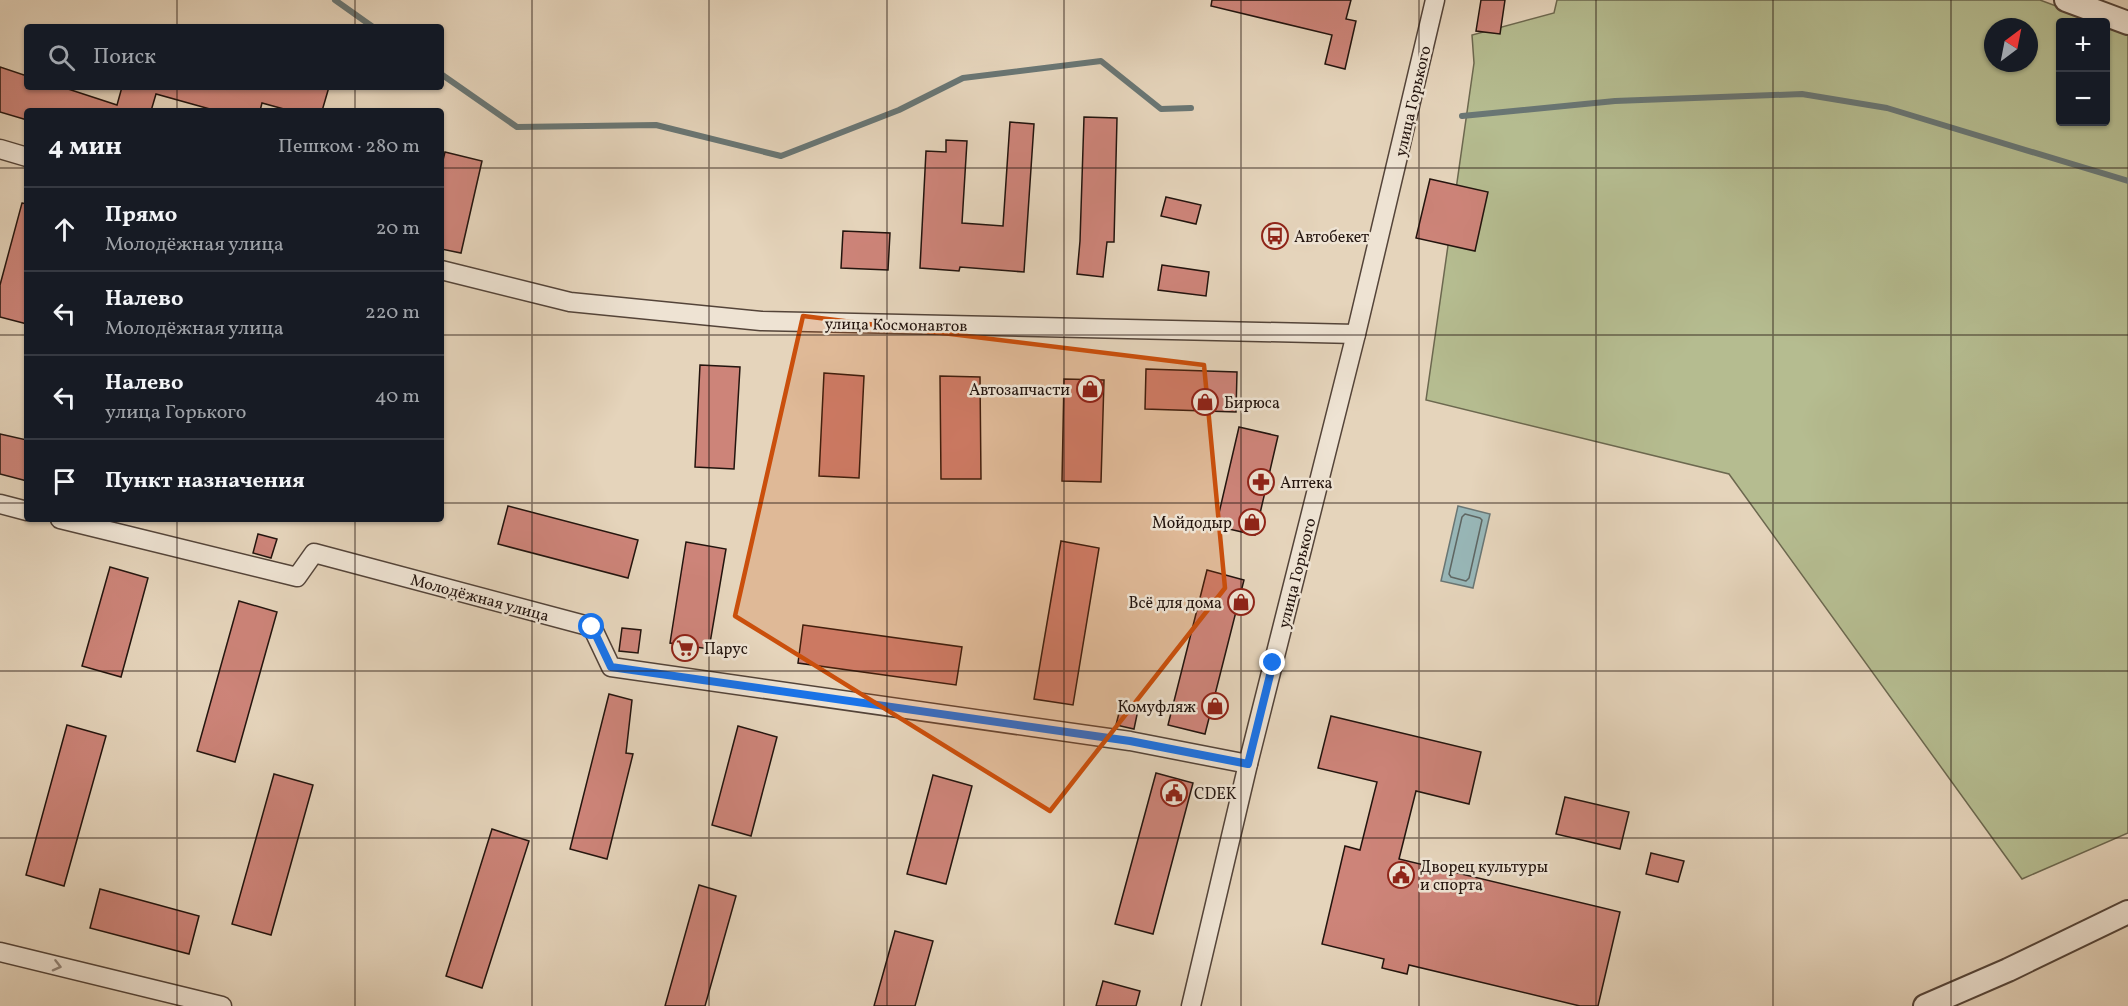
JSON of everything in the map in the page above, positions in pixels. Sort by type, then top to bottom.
[{"type":"street","name":"улица Горького","points":[[1191,1006],[1248,764],[1356,334],[1436,0]]},
{"type":"street","points":[[2066,0],[2098,6],[2128,23]]},
{"type":"street","points":[[0,149],[24,156]]},
{"type":"street","name":"улица Космонавтов","points":[[444,271],[570,302],[761,321],[1356,334]]},
{"type":"street","points":[[0,504],[24,510]]},
{"type":"street","name":"Молодёжная улица","points":[[72,522],[297,577],[314,553],[592,627],[611,667],[1130,741],[1248,764]]},
{"type":"street","points":[[1925,1006],[2008,970],[2128,912]]},
{"type":"street","points":[[0,952],[222,1006]]},
{"type":"highlighted area","points":[[803,316],[1204,365],[1225,588],[1050,811],[735,616]]},
{"type":"green space","points":[[1557,0],[2040,0],[2088,18],[2056,18],[2056,126],[2110,126],[2110,27],[2128,34],[2128,833],[2022,879],[1729,474],[1426,400],[1474,63],[1472,35],[1554,13]]},
{"type":"water","points":[[1458,506],[1490,514],[1473,588],[1441,581]]},
{"type":"building","points":[[1212,0],[1351,0],[1346,19],[1356,21],[1345,69],[1325,64],[1332,35],[1211,6]]},
{"type":"building","points":[[1481,0],[1505,0],[1500,34],[1476,31]]},
{"type":"building","points":[[0,67],[24,75],[24,90],[71,90],[117,105],[121,90],[328,90],[323,108],[280,108],[262,103],[261,108],[206,108],[156,94],[152,108],[24,108],[24,119],[0,112]]},
{"type":"building","points":[[1084,117],[1117,118],[1114,242],[1107,242],[1103,277],[1077,274]]},
{"type":"building","points":[[1010,122],[1034,124],[1024,272],[960,267],[959,271],[920,268],[926,151],[946,152],[946,140],[967,141],[962,223],[1003,226]]},
{"type":"building","points":[[445,152],[482,161],[461,253],[444,250]]},
{"type":"building","points":[[1430,179],[1488,192],[1475,251],[1416,238]]},
{"type":"building","points":[[1166,197],[1201,205],[1196,224],[1161,216]]},
{"type":"building","points":[[22,203],[24,203],[24,323],[0,317],[0,285]]},
{"type":"building","points":[[843,231],[890,233],[888,270],[841,268]]},
{"type":"building","points":[[1162,265],[1209,272],[1206,296],[1158,290]]},
{"type":"building","points":[[700,365],[740,367],[734,469],[695,467]]},
{"type":"building","points":[[1146,369],[1237,372],[1236,412],[1145,409]]},
{"type":"building","points":[[824,373],[864,376],[859,478],[819,476]]},
{"type":"building","points":[[940,376],[980,377],[981,479],[941,479]]},
{"type":"building","points":[[1064,379],[1104,380],[1101,482],[1062,481]]},
{"type":"building","points":[[1239,427],[1278,436],[1255,535],[1216,526]]},
{"type":"building","points":[[0,434],[24,439],[24,480],[0,474]]},
{"type":"building","points":[[508,506],[638,540],[628,578],[498,544]]},
{"type":"building","points":[[258,534],[277,539],[271,558],[253,553]]},
{"type":"building","points":[[1061,541],[1099,548],[1073,705],[1034,699]]},
{"type":"building","points":[[686,542],[726,549],[709,649],[670,643]]},
{"type":"building","points":[[110,567],[148,578],[121,677],[82,666]]},
{"type":"building","points":[[1207,570],[1244,580],[1205,734],[1168,725]]},
{"type":"building","points":[[239,601],[277,612],[235,762],[197,751]]},
{"type":"building","points":[[803,625],[962,647],[956,685],[798,663]]},
{"type":"building","points":[[622,628],[641,630],[638,653],[619,651]]},
{"type":"building","points":[[609,694],[632,700],[626,753],[633,754],[607,859],[570,849]]},
{"type":"building","points":[[1121,705],[1138,710],[1134,729],[1116,725]]},
{"type":"building","name":"Дворец культуры и спорта","points":[[1331,716],[1481,752],[1469,804],[1416,791],[1399,859],[1620,912],[1598,1006],[1580,1006],[1409,965],[1407,974],[1382,968],[1384,959],[1322,944],[1345,846],[1360,850],[1377,782],[1318,768]]},
{"type":"building","points":[[67,725],[106,736],[64,886],[26,875]]},
{"type":"building","points":[[738,726],[777,737],[751,836],[712,825]]},
{"type":"building","points":[[1156,773],[1193,783],[1153,934],[1115,924]]},
{"type":"building","points":[[274,774],[313,785],[271,935],[232,924]]},
{"type":"building","points":[[933,775],[972,786],[946,884],[907,874]]},
{"type":"building","points":[[1565,797],[1629,812],[1620,849],[1556,834]]},
{"type":"building","points":[[492,829],[529,841],[482,988],[446,976]]},
{"type":"building","points":[[1651,853],[1684,861],[1678,882],[1646,874]]},
{"type":"building","points":[[699,885],[736,896],[705,1006],[665,1006]]},
{"type":"building","points":[[100,889],[199,916],[189,954],[90,928]]},
{"type":"building","points":[[895,931],[933,941],[915,1006],[874,1006]]},
{"type":"building","points":[[1103,981],[1140,991],[1136,1006],[1096,1006]]},
{"type":"waterway","points":[[335,0],[369,24]]},
{"type":"waterway","points":[[444,76],[517,127],[656,125],[781,156],[899,110],[963,78],[1101,61],[1161,109],[1191,108]]},
{"type":"waterway","points":[[1462,116],[1615,101],[1802,94],[1887,108],[2128,181]]},
{"type":"place","name":"Автобекет","points":[[1275,236]]},
{"type":"place","name":"Автозапчасти","points":[[1090,389]]},
{"type":"place","name":"Бирюса","points":[[1205,402]]},
{"type":"place","name":"Аптека","points":[[1261,482]]},
{"type":"place","name":"Мойдодыр","points":[[1252,522]]},
{"type":"place","name":"Всё для дома","points":[[1241,602]]},
{"type":"place","name":"Парус","points":[[685,648]]},
{"type":"place","name":"Комуфляж","points":[[1215,706]]},
{"type":"place","name":"CDEK","points":[[1174,793]]},
{"type":"place","name":"Дворец культуры и спорта","points":[[1401,875]]},
{"type":"route","points":[[592,627],[611,667],[1130,741],[1248,764],[1273,663]]}]
